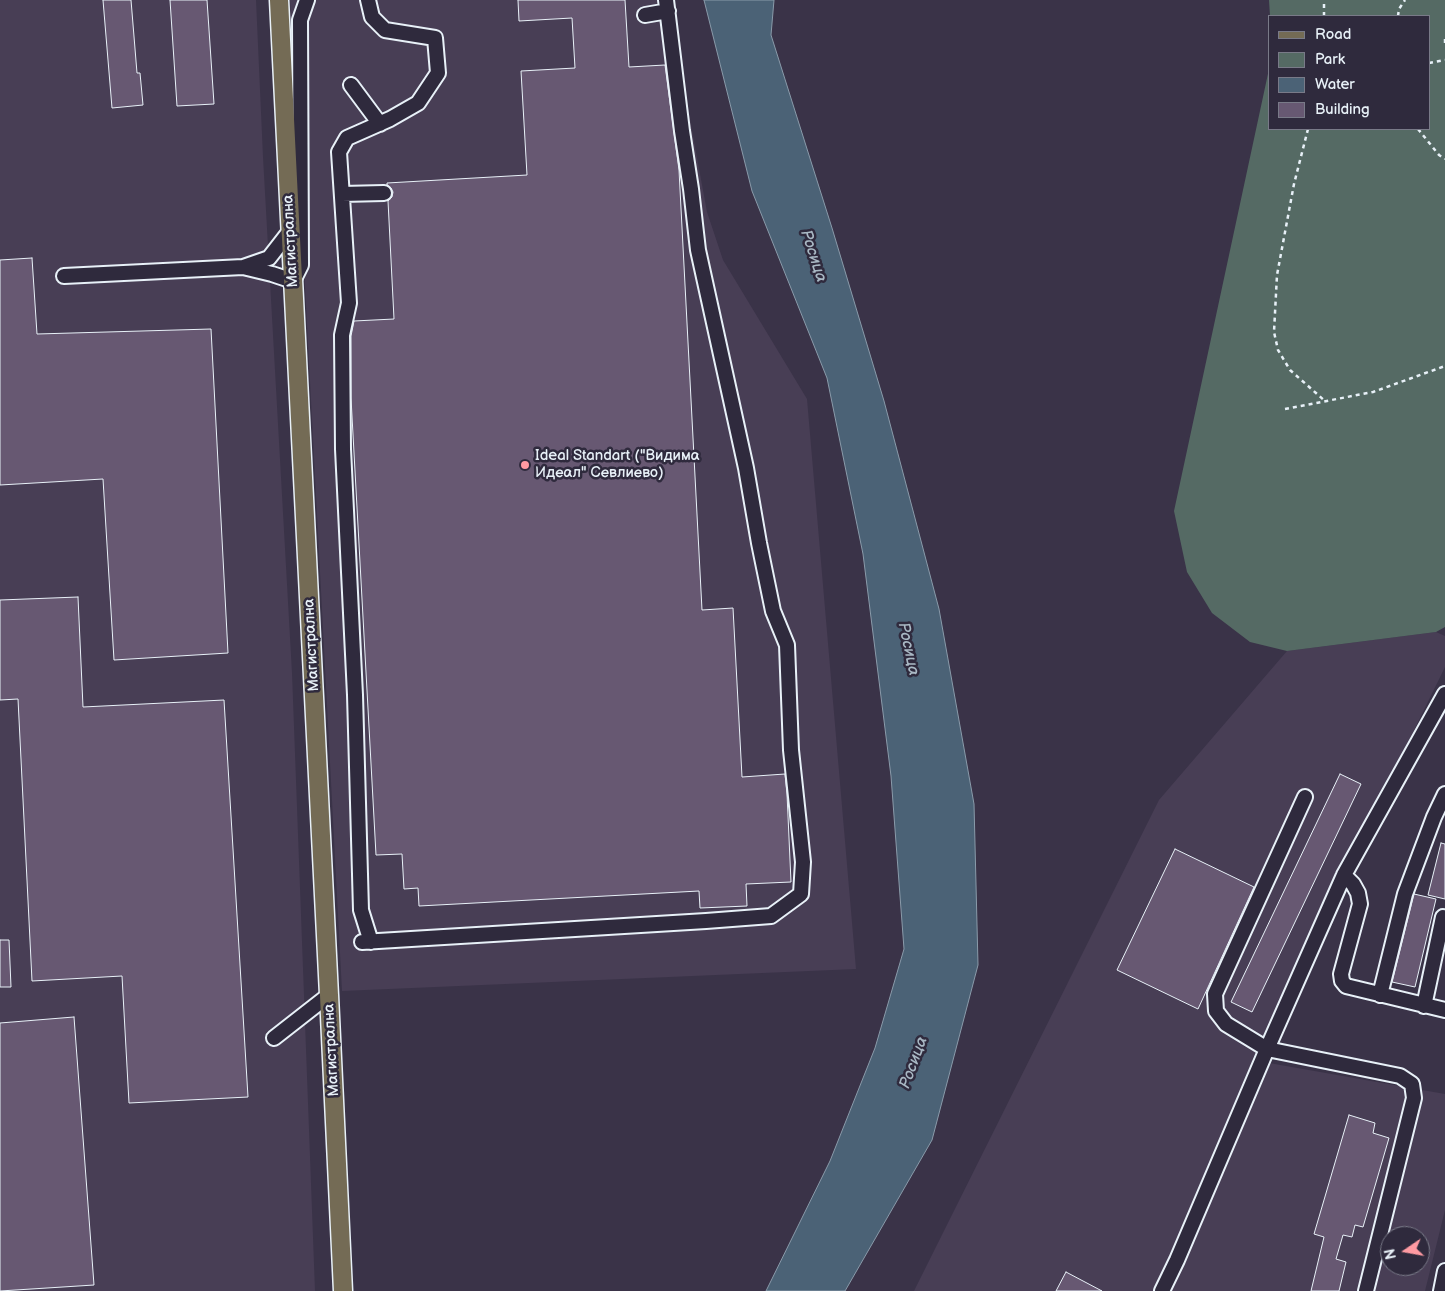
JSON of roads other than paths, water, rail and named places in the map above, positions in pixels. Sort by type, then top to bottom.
[{"type":"main road","name":"Магистрална","points":[[279,0],[330,994],[343,1291]]},
{"type":"street","points":[[243,267],[293,281],[301,265],[300,20],[307,0]]},
{"type":"street","points":[[368,0],[372,17],[385,30],[435,38],[438,73],[418,103],[380,124],[347,138],[339,152],[349,303],[342,335],[342,449],[355,695],[361,910],[367,942],[771,916],[801,894],[804,862],[791,750],[787,645],[773,611],[746,468],[698,250],[667,6],[646,15]]},
{"type":"street","points":[[351,85],[380,124]]},
{"type":"street","points":[[342,194],[384,193]]},
{"type":"street","points":[[64,276],[243,267],[269,258],[290,231]]},
{"type":"street","points":[[1162,1291],[1344,875],[1445,694]]},
{"type":"street","points":[[1380,995],[1405,894],[1434,817],[1445,794]]},
{"type":"street","points":[[1305,797],[1215,994],[1216,1011],[1226,1024],[1267,1049],[1400,1076],[1412,1084],[1414,1098],[1366,1291]]},
{"type":"street","points":[[1344,875],[1353,884],[1358,893],[1360,904],[1341,974],[1342,981],[1346,986],[1445,1010]]},
{"type":"street","points":[[1424,1006],[1442,917]]},
{"type":"street","points":[[274,1038],[330,994]]},
{"type":"street","points":[[1441,1291],[1445,1271]]},
{"type":"water","name":"Росица","points":[[704,0],[774,0],[771,35],[884,401],[939,609],[974,804],[978,965],[932,1140],[845,1291],[766,1291],[830,1161],[875,1048],[904,949],[891,776],[863,554],[827,378],[752,191]]},
{"type":"place","name":"Ideal Standart (\"Видима Идеал\" Севлиево)","points":[[525,465]]}]
